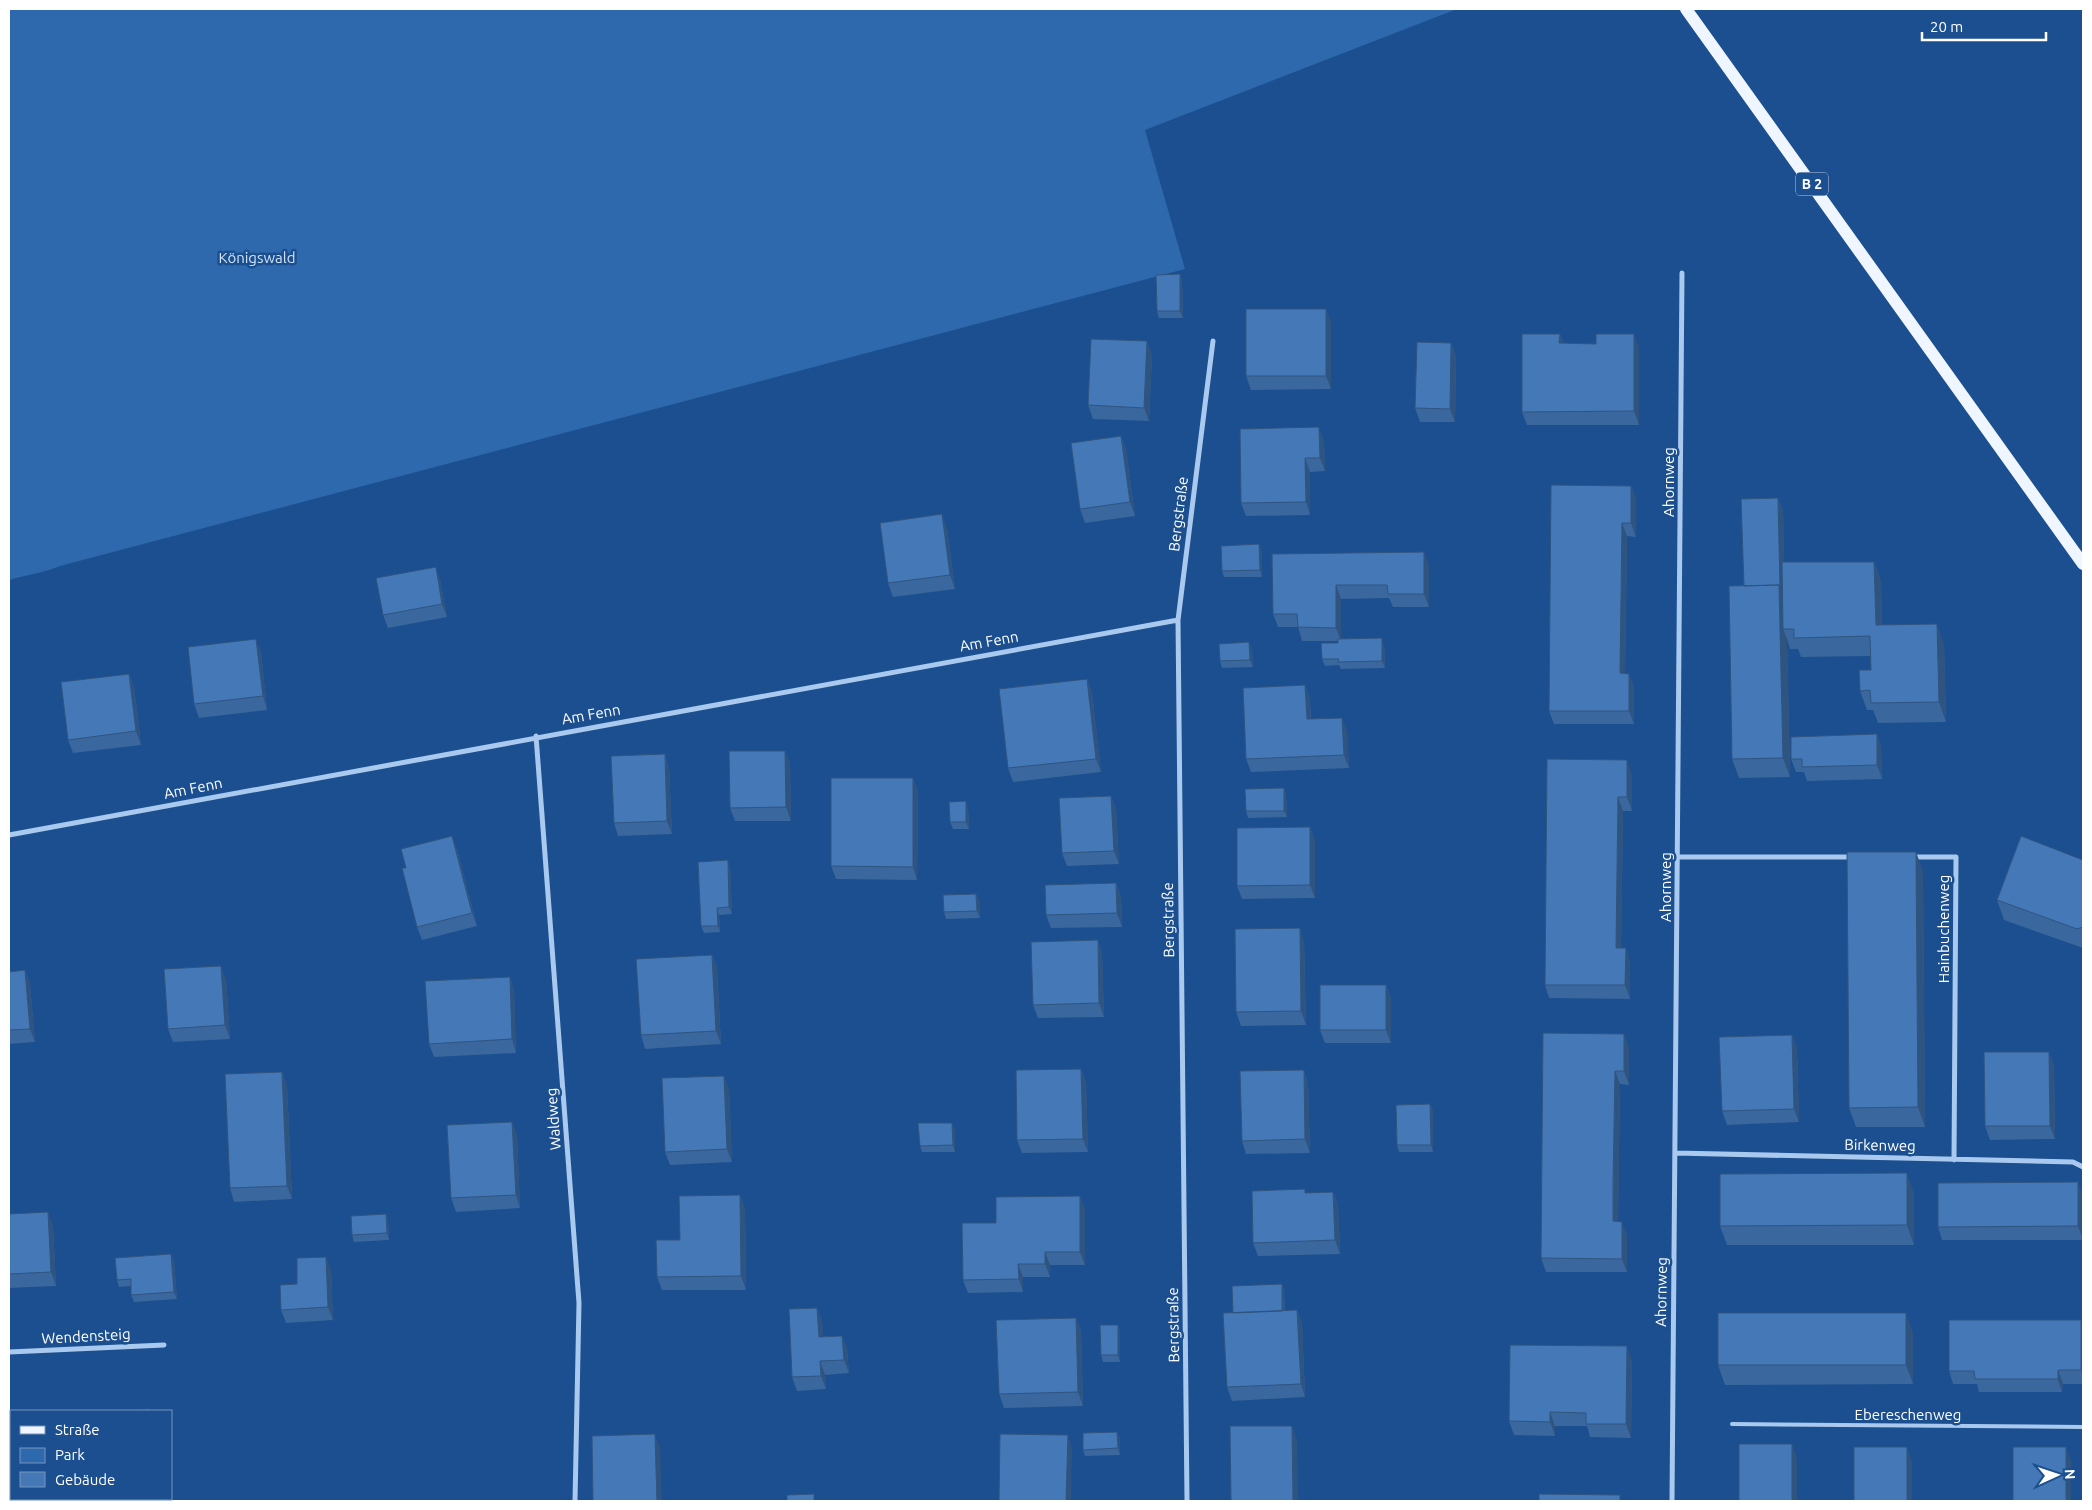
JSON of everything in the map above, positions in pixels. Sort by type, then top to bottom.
[{"type":"main road","name":"B 2","points":[[1686,9],[2083,564]]},
{"type":"street","name":"Ahornweg","points":[[1672,1501],[1682,272]]},
{"type":"street","name":"Bergstraße","points":[[1187,1501],[1178,620],[1213,341]]},
{"type":"street","name":"Am Fenn","points":[[9,835],[536,736],[1178,620]]},
{"type":"street","name":"Waldweg","points":[[536,736],[579,1302],[575,1501]]},
{"type":"street","points":[[1678,857],[1856,857]]},
{"type":"street","name":"Hainbuchenweg","points":[[1906,857],[1956,857],[1954,1160]]},
{"type":"street","name":"Birkenweg","points":[[1675,1154],[2073,1162],[2083,1167]]},
{"type":"street","name":"Wendensteig","points":[[9,1352],[164,1345]]},
{"type":"lane","name":"Ebereschenweg","points":[[1732,1424],[2083,1427]]},
{"type":"green space","name":"Königswald","points":[[9,9],[1457,9],[1145,130],[1185,269],[9,580]]},
{"type":"building","points":[[1180,274],[1180,311],[1157,311],[1156,275]]},
{"type":"building","points":[[1246,309],[1326,309],[1326,376],[1246,376]]},
{"type":"building","points":[[1522,334],[1560,334],[1559,343],[1596,344],[1596,334],[1634,334],[1634,411],[1522,412]]},
{"type":"building","points":[[1091,339],[1147,341],[1144,408],[1088,405]]},
{"type":"building","points":[[1417,342],[1451,343],[1450,409],[1415,408]]},
{"type":"building","points":[[1319,427],[1320,458],[1305,458],[1306,502],[1241,503],[1240,429]]},
{"type":"building","points":[[1121,436],[1130,502],[1080,509],[1071,443]]},
{"type":"building","points":[[1551,485],[1631,486],[1631,523],[1622,523],[1620,673],[1629,674],[1629,711],[1549,711]]},
{"type":"building","points":[[1778,498],[1780,589],[1779,585],[1744,586],[1741,499]]},
{"type":"building","points":[[942,514],[950,575],[888,583],[880,523]]},
{"type":"building","points":[[1259,544],[1260,570],[1222,571],[1221,546]]},
{"type":"building","points":[[1424,552],[1424,594],[1388,594],[1387,585],[1336,585],[1336,628],[1298,627],[1297,614],[1273,614],[1272,554]]},
{"type":"building","points":[[1782,562],[1874,562],[1876,625],[1937,624],[1939,702],[1871,703],[1870,690],[1860,691],[1859,670],[1871,670],[1870,636],[1794,638],[1794,629],[1783,629]]},
{"type":"building","points":[[436,567],[442,604],[383,615],[376,578]]},
{"type":"building","points":[[1779,585],[1783,758],[1732,759],[1729,586]]},
{"type":"building","points":[[1382,638],[1382,661],[1338,662],[1339,659],[1322,659],[1321,643],[1338,643],[1338,639]]},
{"type":"building","points":[[256,639],[263,696],[194,704],[188,647]]},
{"type":"building","points":[[1249,642],[1250,660],[1220,661],[1219,644]]},
{"type":"building","points":[[129,674],[136,731],[68,740],[61,682]]},
{"type":"building","points":[[1087,679],[1096,759],[1008,768],[999,689]]},
{"type":"building","points":[[1305,685],[1307,719],[1342,718],[1344,755],[1246,759],[1243,688]]},
{"type":"building","points":[[1877,734],[1877,765],[1802,767],[1802,759],[1791,759],[1791,737]]},
{"type":"building","points":[[729,751],[785,751],[786,807],[730,808]]},
{"type":"building","points":[[665,754],[667,821],[614,823],[611,756]]},
{"type":"building","points":[[1547,759],[1627,760],[1627,797],[1618,797],[1616,948],[1626,948],[1625,985],[1545,985]]},
{"type":"building","points":[[831,778],[913,778],[913,867],[831,866]]},
{"type":"building","points":[[1284,788],[1284,811],[1246,811],[1245,789]]},
{"type":"building","points":[[1111,796],[1114,851],[1062,853],[1059,798]]},
{"type":"building","points":[[966,801],[966,822],[950,822],[949,802]]},
{"type":"building","points":[[1310,827],[1310,885],[1237,886],[1237,828]]},
{"type":"building","points":[[452,836],[472,913],[417,927],[402,868],[406,868],[401,849]]},
{"type":"building","points":[[2021,836],[2083,860],[2083,927],[2077,929],[1997,900]]},
{"type":"building","points":[[1847,852],[1916,852],[1918,1107],[1849,1108]]},
{"type":"building","points":[[728,860],[729,907],[717,908],[718,926],[701,926],[698,862]]},
{"type":"building","points":[[1116,883],[1117,913],[1046,915],[1045,885]]},
{"type":"building","points":[[976,894],[977,911],[944,912],[943,895]]},
{"type":"building","points":[[1300,928],[1301,1011],[1236,1012],[1235,929]]},
{"type":"building","points":[[1098,940],[1099,1003],[1033,1005],[1031,942]]},
{"type":"building","points":[[712,955],[716,1031],[641,1035],[636,959]]},
{"type":"building","points":[[221,966],[225,1025],[168,1029],[164,969]]},
{"type":"building","points":[[25,970],[30,1029],[9,1030],[9,972]]},
{"type":"building","points":[[510,977],[512,1039],[429,1044],[425,981]]},
{"type":"building","points":[[1320,985],[1386,985],[1386,1030],[1320,1030]]},
{"type":"building","points":[[1543,1033],[1624,1034],[1624,1071],[1615,1071],[1613,1184],[1613,1221],[1622,1222],[1622,1259],[1541,1258]]},
{"type":"building","points":[[1792,1035],[1794,1109],[1722,1111],[1719,1037]]},
{"type":"building","points":[[1984,1052],[2049,1052],[2050,1126],[1985,1126]]},
{"type":"building","points":[[1081,1069],[1083,1139],[1017,1140],[1016,1070]]},
{"type":"building","points":[[1304,1070],[1305,1139],[1242,1141],[1240,1071]]},
{"type":"building","points":[[282,1072],[287,1186],[230,1188],[225,1074]]},
{"type":"building","points":[[724,1076],[727,1149],[665,1152],[662,1078]]},
{"type":"building","points":[[1430,1104],[1431,1145],[1397,1145],[1396,1105]]},
{"type":"building","points":[[512,1122],[516,1195],[451,1198],[447,1125]]},
{"type":"building","points":[[918,1123],[952,1123],[953,1145],[920,1146]]},
{"type":"building","points":[[1907,1173],[1907,1225],[1720,1226],[1720,1174]]},
{"type":"building","points":[[2078,1182],[2078,1226],[1938,1227],[1938,1183]]},
{"type":"building","points":[[1305,1189],[1305,1193],[1333,1192],[1335,1240],[1253,1243],[1252,1191]]},
{"type":"building","points":[[740,1195],[741,1276],[657,1277],[656,1240],[680,1240],[679,1196]]},
{"type":"building","points":[[1080,1196],[1080,1252],[1045,1252],[1045,1264],[1018,1264],[1019,1279],[963,1280],[962,1223],[996,1223],[996,1197]]},
{"type":"building","points":[[48,1212],[51,1272],[9,1274],[9,1214]]},
{"type":"building","points":[[386,1214],[387,1233],[352,1235],[351,1216]]},
{"type":"building","points":[[171,1254],[174,1292],[131,1295],[131,1279],[117,1280],[115,1258]]},
{"type":"building","points":[[326,1257],[328,1307],[281,1310],[280,1285],[297,1284],[297,1258]]},
{"type":"building","points":[[1282,1284],[1282,1311],[1233,1313],[1232,1286]]},
{"type":"building","points":[[817,1308],[819,1337],[842,1336],[844,1360],[820,1361],[821,1376],[792,1377],[789,1309]]},
{"type":"building","points":[[1297,1310],[1301,1384],[1227,1387],[1223,1313]]},
{"type":"building","points":[[1718,1313],[1906,1313],[1906,1365],[1718,1365]]},
{"type":"building","points":[[1076,1318],[1078,1392],[999,1394],[996,1320]]},
{"type":"building","points":[[1949,1320],[2081,1320],[2081,1370],[2058,1370],[2058,1379],[1975,1379],[1974,1371],[1949,1371]]},
{"type":"building","points":[[1100,1325],[1118,1325],[1118,1355],[1101,1355]]},
{"type":"building","points":[[1510,1345],[1627,1346],[1626,1424],[1586,1424],[1586,1413],[1550,1412],[1550,1422],[1509,1421]]},
{"type":"building","points":[[1230,1426],[1292,1426],[1293,1501],[1231,1501]]},
{"type":"building","points":[[1117,1432],[1118,1448],[1083,1450],[1083,1433]]},
{"type":"building","points":[[655,1434],[657,1501],[593,1501],[592,1436]]},
{"type":"building","points":[[1000,1434],[1068,1435],[1066,1501],[999,1501]]},
{"type":"building","points":[[1739,1444],[1792,1444],[1792,1501],[1739,1501]]},
{"type":"building","points":[[1854,1447],[1907,1447],[1907,1501],[1854,1501]]},
{"type":"building","points":[[2013,1447],[2066,1447],[2066,1501],[2013,1501]]},
{"type":"building","points":[[814,1494],[814,1501],[787,1501],[787,1495]]},
{"type":"building","points":[[1539,1494],[1620,1495],[1620,1501],[1539,1501]]}]
